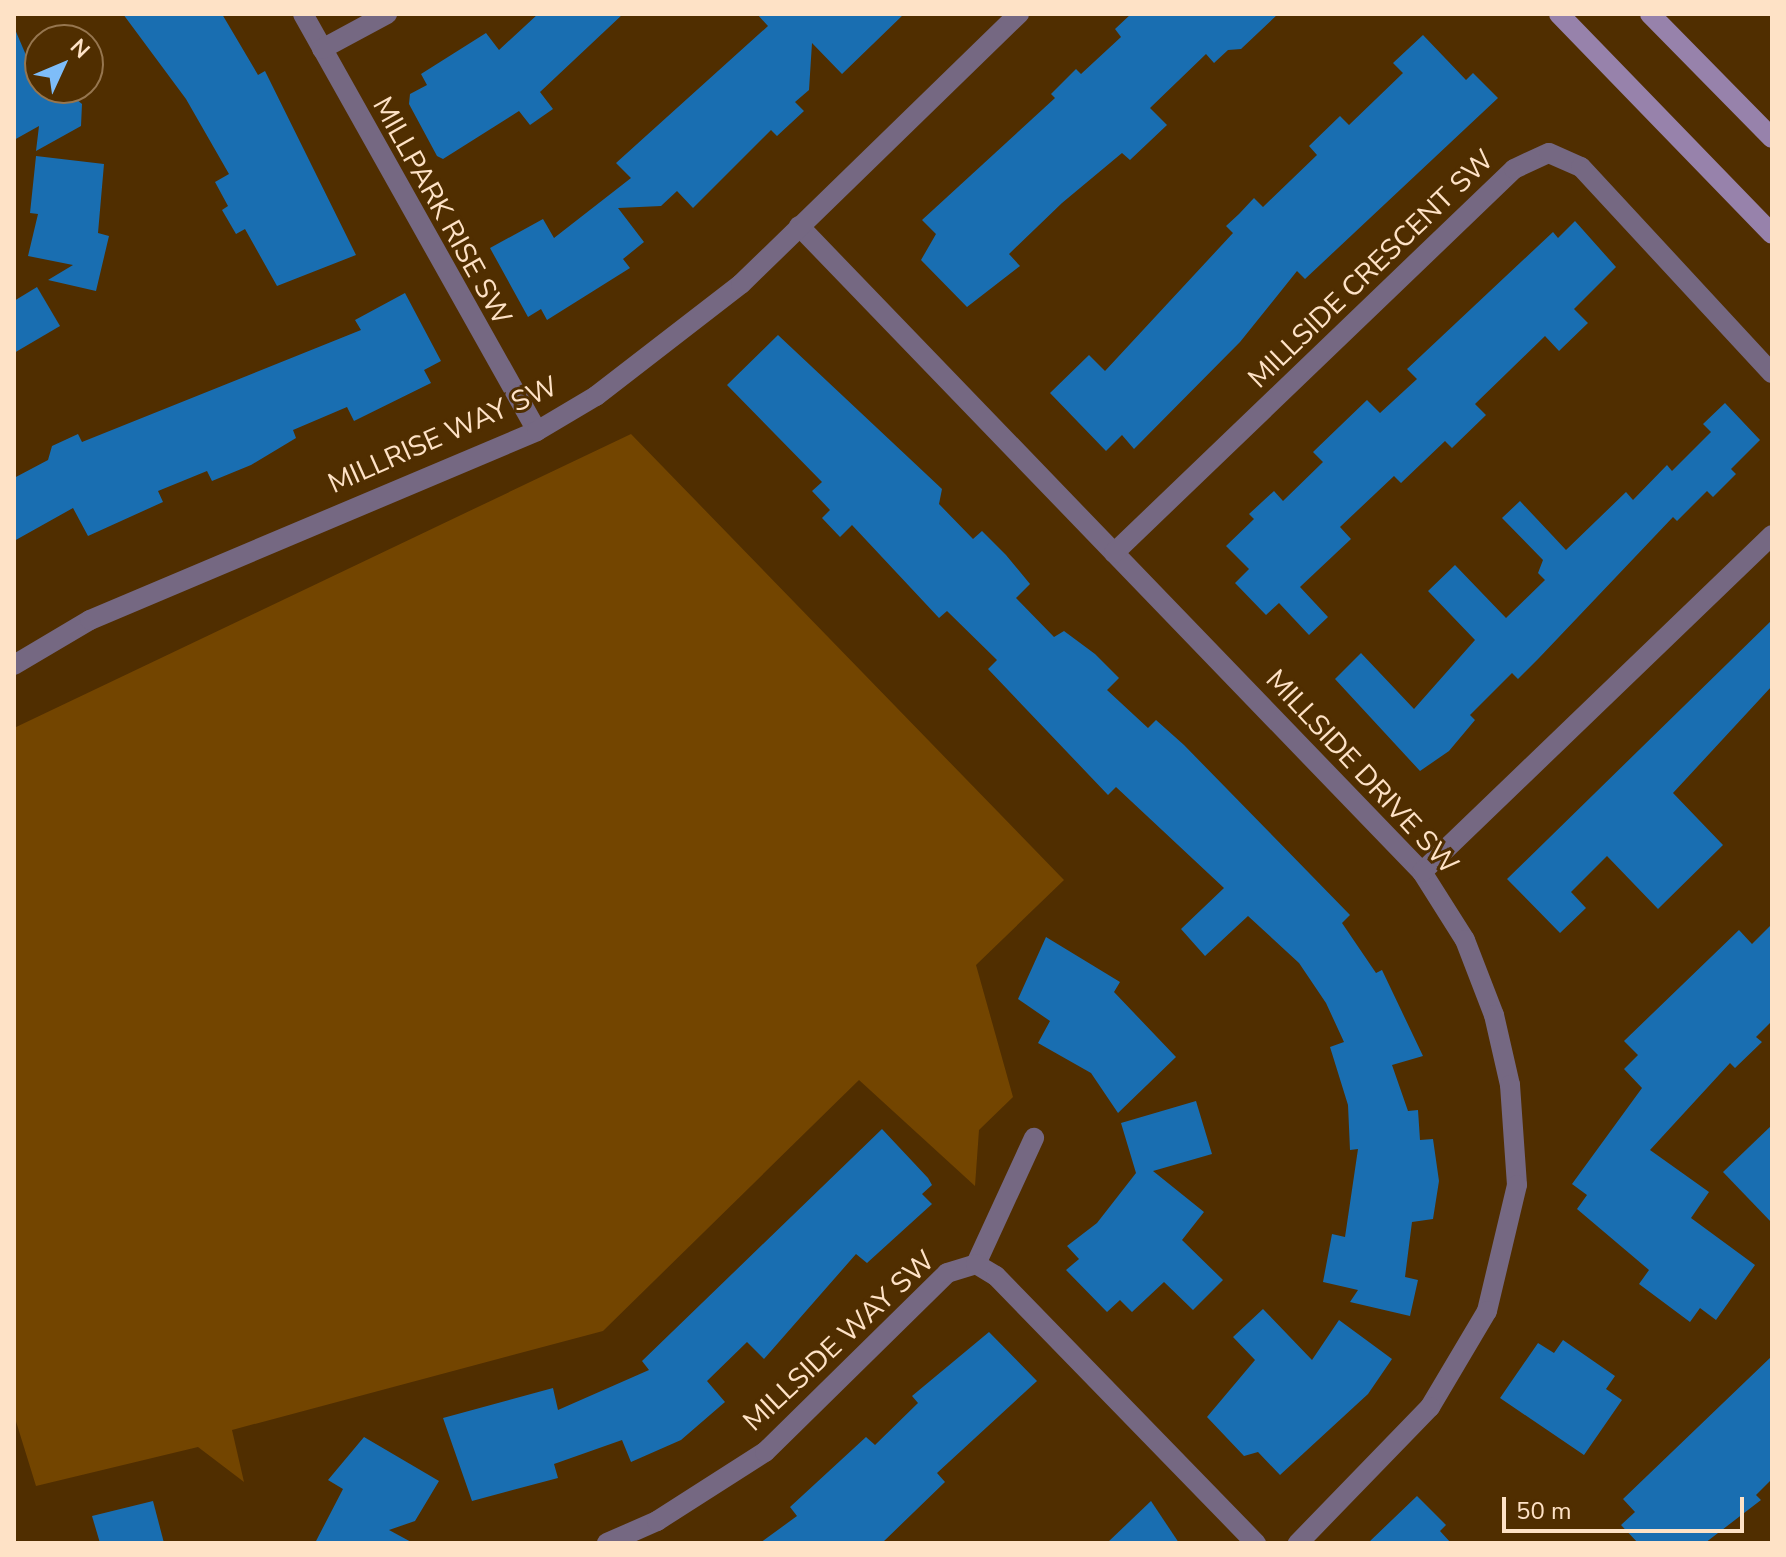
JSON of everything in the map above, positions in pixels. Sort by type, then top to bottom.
[{"type":"main road","points":[[1559,14],[1772,234]]},
{"type":"main road","points":[[1650,14],[1772,138]]},
{"type":"street","name":"MILLPARK RISE SW","points":[[303,14],[537,431]]},
{"type":"street","points":[[322,49],[387,14]]},
{"type":"street","name":"MILLRISE WAY SW","points":[[14,665],[102,615],[537,431],[688,328],[1019,14]]},
{"type":"street","name":"MILLSIDE CRESCENT SW","points":[[1114,553],[1514,169],[1549,153],[1581,167],[1772,373]]},
{"type":"street","name":"MILLSIDE DRIVE SW","points":[[799,226],[1422,872],[1465,940],[1494,1015],[1515,1135],[1511,1224],[1487,1311],[1430,1407],[1298,1543]]},
{"type":"street","points":[[1422,872],[1772,535]]},
{"type":"street","points":[[976,1264],[1034,1138]]},
{"type":"street","name":"MILLSIDE WAY SW","points":[[607,1543],[670,1514],[765,1452],[947,1273],[976,1264],[996,1276],[1256,1543]]},
{"type":"shaded area","points":[[631,434],[1064,880],[976,965],[1013,1097],[979,1130],[975,1186],[859,1080],[603,1331],[232,1430],[244,1482],[198,1447],[36,1486],[14,1415],[14,728]]},
{"type":"building","points":[[123,14],[222,14],[258,75],[265,71],[356,255],[277,286],[245,229],[236,234],[222,210],[228,206],[215,182],[229,174],[186,99]]},
{"type":"building","points":[[538,14],[623,14],[540,92],[553,109],[530,125],[519,111],[443,159],[437,156],[409,104],[410,94],[427,85],[421,74],[486,33],[499,50]]},
{"type":"building","points":[[757,14],[904,14],[842,74],[812,43],[809,90],[795,102],[804,111],[777,136],[771,130],[693,208],[677,191],[661,206],[618,208],[644,242],[623,259],[630,268],[547,320],[541,309],[528,317],[490,248],[543,219],[554,238],[631,178],[616,163],[768,26]]},
{"type":"building","points":[[1131,14],[1278,14],[1241,49],[1228,50],[1214,63],[1206,54],[1150,108],[1167,125],[1130,160],[1122,153],[1062,203],[1009,254],[1020,266],[967,307],[921,260],[936,234],[922,220],[1055,98],[1051,94],[1076,69],[1081,74],[1121,37],[1115,29]]},
{"type":"building","points":[[14,27],[24,50],[24,104],[82,104],[81,126],[36,151],[39,126],[14,140]]},
{"type":"building","points":[[1423,35],[1466,80],[1473,73],[1498,98],[1305,279],[1297,271],[1240,342],[1134,449],[1122,435],[1106,451],[1050,393],[1089,355],[1105,371],[1233,233],[1226,226],[1254,198],[1263,207],[1317,155],[1309,146],[1340,116],[1349,125],[1403,73],[1393,63]]},
{"type":"building","points":[[36,156],[104,164],[98,233],[109,236],[96,291],[48,280],[73,265],[28,256],[38,214],[30,213]]},
{"type":"building","points":[[1575,221],[1616,267],[1574,309],[1588,323],[1559,351],[1545,336],[1475,404],[1486,415],[1452,448],[1445,441],[1401,483],[1394,476],[1340,527],[1351,539],[1300,587],[1328,617],[1309,635],[1279,603],[1266,615],[1235,583],[1249,569],[1226,546],[1254,519],[1249,514],[1274,491],[1283,501],[1323,462],[1313,452],[1367,400],[1380,413],[1417,379],[1407,369],[1553,232],[1558,238]]},
{"type":"building","points":[[37,287],[60,326],[14,353],[14,301]]},
{"type":"building","points":[[405,293],[441,361],[424,370],[431,383],[354,421],[347,407],[293,430],[296,438],[251,465],[212,481],[207,471],[158,491],[163,502],[88,536],[73,508],[14,541],[14,478],[48,460],[52,446],[78,434],[82,442],[361,330],[355,320]]},
{"type":"building","points":[[778,335],[942,489],[939,504],[973,539],[982,531],[1006,555],[1030,584],[1016,598],[1054,637],[1064,631],[1095,654],[1119,678],[1107,690],[1148,728],[1156,720],[1184,745],[1350,915],[1342,923],[1376,973],[1382,970],[1423,1056],[1392,1065],[1408,1111],[1418,1110],[1420,1140],[1433,1139],[1439,1181],[1433,1219],[1412,1222],[1405,1277],[1418,1280],[1410,1316],[1350,1302],[1358,1290],[1323,1282],[1332,1234],[1345,1237],[1358,1149],[1350,1150],[1348,1105],[1330,1047],[1344,1042],[1326,1003],[1299,963],[1248,916],[1205,956],[1181,929],[1224,888],[1116,787],[1108,795],[988,669],[997,660],[947,611],[939,618],[852,525],[840,537],[822,518],[830,510],[812,491],[822,482],[727,385]]},
{"type":"building","points":[[1725,403],[1760,440],[1731,469],[1736,474],[1713,497],[1707,491],[1677,521],[1673,517],[1518,679],[1512,673],[1470,715],[1475,720],[1449,751],[1420,771],[1335,679],[1361,653],[1414,709],[1475,640],[1428,591],[1455,565],[1506,618],[1545,580],[1538,573],[1543,560],[1502,518],[1520,501],[1566,550],[1626,492],[1633,500],[1667,465],[1672,471],[1711,432],[1703,424]]},
{"type":"building","points":[[1772,620],[1772,686],[1673,793],[1723,845],[1658,909],[1607,856],[1571,892],[1586,908],[1560,933],[1507,879]]},
{"type":"building","points":[[1772,924],[1772,1021],[1756,1037],[1762,1042],[1735,1068],[1730,1063],[1650,1150],[1709,1192],[1691,1218],[1755,1265],[1716,1320],[1700,1308],[1690,1322],[1639,1284],[1649,1270],[1577,1209],[1587,1195],[1572,1184],[1642,1088],[1624,1069],[1638,1055],[1624,1041],[1739,930],[1752,944]]},
{"type":"building","points":[[1046,937],[1120,982],[1114,992],[1176,1057],[1118,1113],[1091,1073],[1038,1043],[1050,1021],[1018,999]]},
{"type":"building","points":[[1196,1101],[1212,1154],[1153,1171],[1204,1212],[1182,1240],[1223,1280],[1193,1310],[1164,1282],[1132,1312],[1120,1300],[1107,1312],[1066,1270],[1079,1259],[1067,1246],[1097,1223],[1136,1173],[1121,1123]]},
{"type":"building","points":[[1772,1125],[1772,1223],[1723,1172]]},
{"type":"building","points":[[882,1129],[928,1178],[932,1185],[922,1194],[932,1204],[867,1263],[856,1254],[764,1359],[747,1342],[707,1381],[725,1402],[681,1440],[631,1462],[622,1440],[554,1464],[558,1478],[472,1501],[443,1418],[553,1388],[558,1410],[649,1370],[642,1361]]},
{"type":"building","points":[[1263,1309],[1312,1360],[1339,1320],[1392,1359],[1368,1394],[1280,1475],[1258,1452],[1244,1456],[1207,1417],[1255,1360],[1233,1337]]},
{"type":"building","points":[[989,1332],[1037,1381],[937,1473],[945,1482],[882,1543],[760,1543],[797,1516],[790,1507],[866,1437],[875,1445],[918,1403],[912,1396]]},
{"type":"building","points":[[1563,1340],[1615,1376],[1606,1389],[1622,1400],[1584,1455],[1500,1398],[1538,1343],[1554,1353]]},
{"type":"building","points":[[1772,1356],[1772,1479],[1756,1495],[1761,1500],[1705,1543],[1638,1543],[1621,1525],[1635,1512],[1623,1499]]},
{"type":"building","points":[[364,1437],[439,1481],[415,1521],[389,1530],[413,1543],[315,1543],[343,1489],[328,1480]]},
{"type":"building","points":[[1417,1496],[1446,1525],[1440,1531],[1451,1543],[1368,1543]]},
{"type":"building","points":[[153,1501],[164,1543],[100,1543],[92,1516]]},
{"type":"building","points":[[1151,1501],[1179,1543],[1107,1543]]}]
